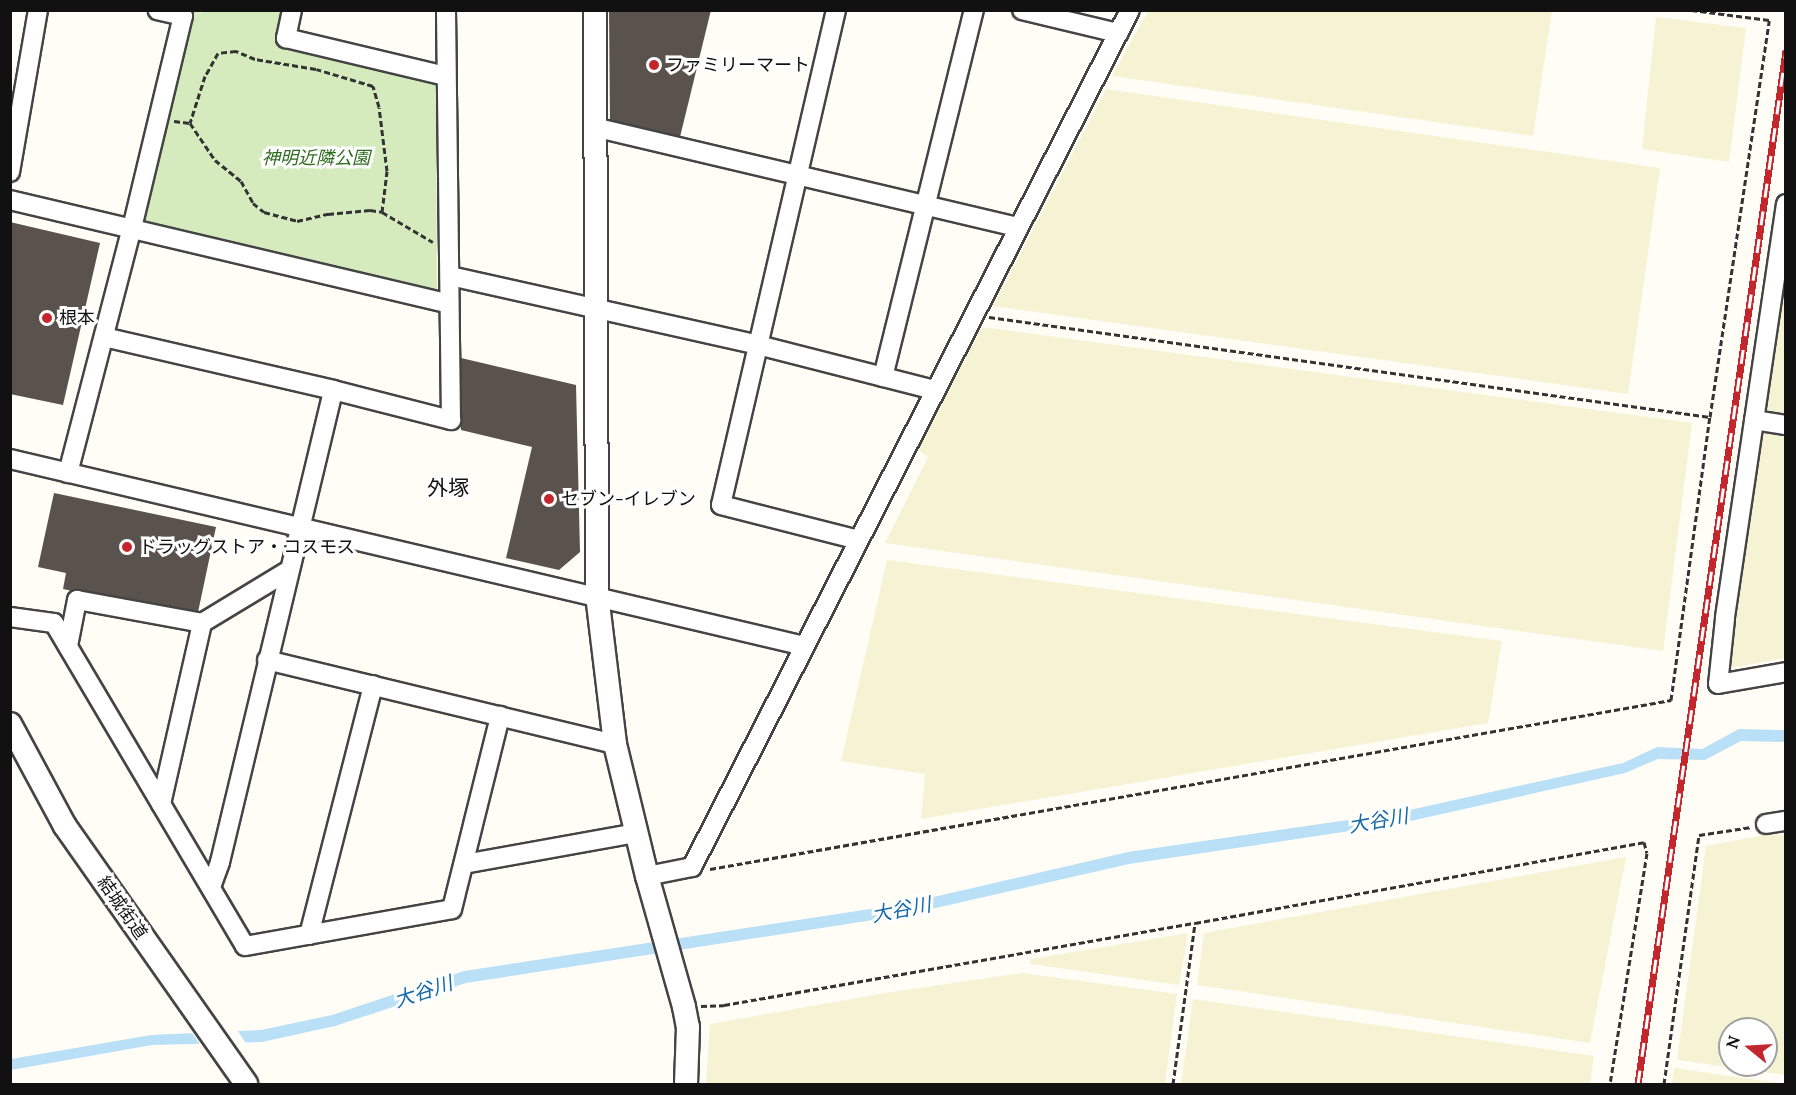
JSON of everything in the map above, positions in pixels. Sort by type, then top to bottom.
[{"type":"street","points":[[10,172],[38,10]]},
{"type":"street","points":[[68,473],[132,228],[183,16],[158,10]]},
{"type":"street","points":[[292,10],[286,38],[446,76]]},
{"type":"street","points":[[104,337],[451,420],[446,10]]},
{"type":"street","points":[[595,10],[597,595],[615,744],[636,833],[683,1004],[688,1035],[686,1084]]},
{"type":"street","points":[[836,10],[721,505],[858,540]]},
{"type":"street","points":[[883,377],[928,206],[974,10]]},
{"type":"street","points":[[1022,10],[1118,33]]},
{"type":"street","points":[[650,884],[692,867],[1130,10]]},
{"type":"street","points":[[594,127],[1018,227]]},
{"type":"street","points":[[10,200],[449,304]]},
{"type":"street","points":[[1785,204],[1718,684],[1785,672]]},
{"type":"street","points":[[450,276],[758,345],[934,390]]},
{"type":"street","points":[[211,887],[220,862],[333,390]]},
{"type":"street","points":[[1754,420],[1785,425]]},
{"type":"street","points":[[10,459],[597,595],[804,646]]},
{"type":"street","points":[[68,646],[77,600],[202,623],[288,572]]},
{"type":"street","points":[[10,617],[54,623],[245,946],[453,909],[500,716]]},
{"type":"street","points":[[161,804],[202,623]]},
{"type":"street","points":[[267,660],[615,744]]},
{"type":"street","points":[[309,935],[373,685]]},
{"type":"street","name":"結城街道","points":[[10,724],[65,826],[246,1084]]},
{"type":"street","points":[[1766,824],[1785,821]]},
{"type":"street","points":[[464,864],[636,833]]},
{"type":"path","points":[[692,867],[721,867],[1671,700],[1769,20],[1692,10]]},
{"type":"path","points":[[382,212],[387,171],[379,107],[373,86],[316,69],[255,58],[236,51],[218,52],[205,76],[190,123],[215,160],[241,181],[254,203],[264,212],[297,221],[328,214],[370,210],[382,212],[414,233],[449,250]]},
{"type":"path","points":[[975,315],[1710,417]]},
{"type":"path","points":[[1664,1084],[1699,835],[1766,824]]},
{"type":"path","points":[[683,1004],[736,1003],[1644,842],[1647,853],[1610,1084]]},
{"type":"path","points":[[1173,1084],[1195,923]]},
{"type":"shaded area","points":[[1148,11],[1552,11],[1533,136],[1112,76]]},
{"type":"shaded area","points":[[1656,17],[1746,28],[1729,162],[1642,149]]},
{"type":"shaded area","points":[[1106,89],[1660,168],[1628,394],[993,306]]},
{"type":"shaded area","points":[[1785,284],[1785,416],[1766,413]]},
{"type":"shaded area","points":[[982,327],[1692,423],[1663,651],[885,543],[928,457],[918,450]]},
{"type":"shaded area","points":[[1762,430],[1785,433],[1785,658],[1730,668]]},
{"type":"shaded area","points":[[887,560],[1502,641],[1488,723],[921,819],[925,774],[841,761]]},
{"type":"shaded area","points":[[1770,834],[1785,836],[1785,1075],[1778,1074],[1778,1017],[1718,1017],[1718,1066],[1677,1060],[1706,846]]},
{"type":"shaded area","points":[[1626,857],[1590,1043],[1197,985],[1204,933]]},
{"type":"shaded area","points":[[1188,933],[1179,985],[1030,964],[1031,959]]},
{"type":"shaded area","points":[[1022,973],[1177,994],[1165,1084],[706,1084],[710,1024],[891,992]]},
{"type":"shaded area","points":[[1193,999],[1594,1056],[1590,1084],[1181,1084]]},
{"type":"shaded area","points":[[1674,1068],[1718,1074],[1718,1077],[1736,1077],[1785,1084],[1672,1084]]},
{"type":"green space","name":"神明近隣公園","points":[[203,10],[286,11],[278,41],[436,83],[437,293],[146,225],[143,215],[192,11],[202,13]]},
{"type":"water","name":"大谷川","points":[[1739,729],[1785,730],[1785,742],[1741,741],[1705,760],[1658,759],[1625,773],[1397,824],[1129,864],[905,915],[466,983],[335,1026],[262,1042],[152,1045],[11,1070],[11,1059],[151,1035],[261,1030],[332,1015],[464,971],[903,904],[1128,852],[1396,813],[1623,763],[1657,747],[1702,749]]},
{"type":"pier","points":[[236,1028],[247,1045],[202,1047],[190,1030]]},
{"type":"building","name":"ファミリーマート","points":[[609,10],[711,10],[680,137],[610,120]]},
{"type":"building","name":"根本","points":[[10,222],[100,243],[63,405],[10,394]]},
{"type":"building","name":"セブン-イレブン","points":[[461,358],[576,385],[580,552],[559,570],[506,558],[532,447],[461,430]]},
{"type":"building","name":"ドラッグストア・コスモス","points":[[54,493],[216,527],[197,617],[63,589],[66,573],[38,567]]},
{"type":"railway","points":[[1638,1084],[1786,50]]},
{"type":"place","name":"ファミリーマート","points":[[654,65]]},
{"type":"place","name":"根本","points":[[47,318]]},
{"type":"place","name":"セブン-イレブン","points":[[549,499]]},
{"type":"place","name":"ドラッグストア・コスモス","points":[[127,547]]},
{"type":"district","name":"外塚","points":[[448,488]]}]
